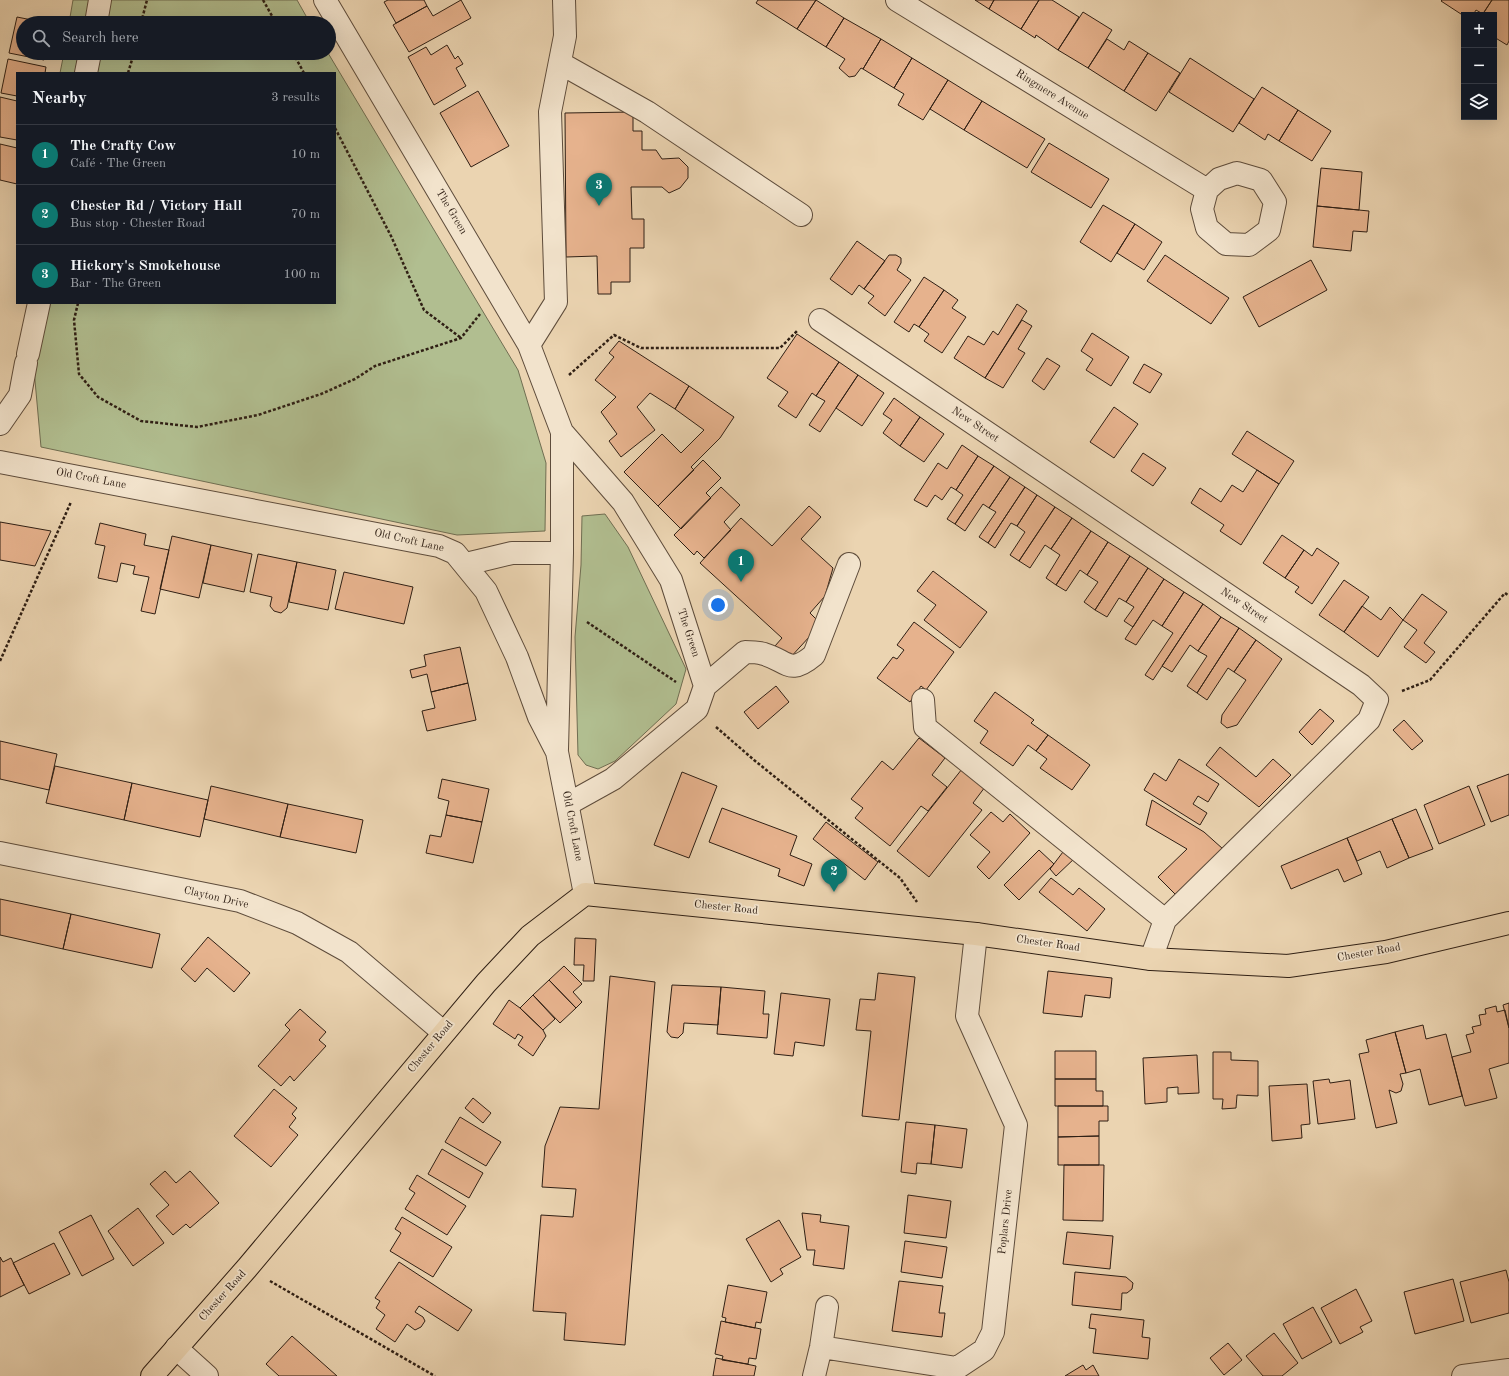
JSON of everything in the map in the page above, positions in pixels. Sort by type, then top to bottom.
[{"type":"main road","name":"Chester Road","points":[[152,1376],[247,1268],[443,1032],[530,936],[586,894],[976,934],[1151,959],[1288,966],[1386,952],[1509,923]]},
{"type":"street","points":[[97,16],[100,0]]},
{"type":"street","name":"The Green","points":[[325,0],[334,16]]},
{"type":"street","points":[[529,345],[556,302],[550,112],[565,36],[564,0]]},
{"type":"street","name":"Ringmere Avenue","points":[[898,0],[1207,190]]},
{"type":"street","name":"The Green","points":[[336,19],[529,345],[562,432],[623,502],[671,580],[701,698]]},
{"type":"street","points":[[86,72],[89,60]]},
{"type":"street","points":[[560,63],[647,112],[801,214]]},
{"type":"street","points":[[0,424],[20,394],[39,304]]},
{"type":"street","name":"New Street","points":[[820,320],[1361,685],[1377,700]]},
{"type":"street","name":"The Green","points":[[557,752],[562,553],[562,432]]},
{"type":"street","name":"Old Croft Lane","points":[[0,462],[439,546],[455,553],[466,564],[486,591],[517,657],[540,717],[557,752],[586,894]]},
{"type":"street","points":[[466,564],[512,553],[562,553]]},
{"type":"street","points":[[568,804],[613,779],[701,698],[745,652],[763,654],[789,666],[803,665],[814,655],[848,564]]},
{"type":"street","points":[[923,700],[926,727],[1165,920]]},
{"type":"street","points":[[1151,959],[1165,920],[1369,720],[1377,700]]},
{"type":"street","name":"Clayton Drive","points":[[0,853],[240,901],[298,923],[349,952],[443,1032]]},
{"type":"street","name":"Poplars Drive","points":[[821,1347],[957,1368],[984,1350],[993,1332],[1016,1125],[967,1016],[976,934]]},
{"type":"street","points":[[814,1376],[821,1347],[827,1307]]},
{"type":"street","points":[[176,1348],[207,1376]]},
{"type":"street","points":[[1463,1376],[1509,1370]]},
{"type":"path","points":[[143,16],[147,0]]},
{"type":"path","points":[[263,0],[272,16]]},
{"type":"path","points":[[128,72],[132,60]]},
{"type":"path","points":[[297,60],[303,72]]},
{"type":"path","points":[[336,130],[356,165],[391,236],[424,310],[461,338]]},
{"type":"path","points":[[78,304],[74,320],[79,374],[98,397],[141,421],[197,427],[258,415],[321,394],[355,379],[375,366],[461,338],[498,292]]},
{"type":"path","points":[[547,393],[614,335],[641,348],[780,348],[814,314],[820,320]]},
{"type":"path","points":[[0,661],[82,477]]},
{"type":"path","points":[[1377,700],[1430,680],[1505,593],[1509,596]]},
{"type":"path","points":[[561,604],[701,698],[754,760],[900,878],[937,930]]},
{"type":"path","points":[[247,1268],[435,1376]]},
{"type":"green space","points":[[73,0],[297,0],[306,16],[70,16]]},
{"type":"green space","points":[[63,60],[332,60],[518,370],[546,463],[545,531],[457,535],[41,447],[28,304],[336,304],[336,72],[60,72]]},
{"type":"green space","points":[[605,514],[628,547],[686,669],[676,704],[615,761],[598,769],[586,765],[578,755],[575,637],[581,565],[582,516]]},
{"type":"building","points":[[388,0],[424,0],[427,6],[396,23],[384,2]]},
{"type":"building","points":[[461,0],[471,18],[409,52],[393,25],[427,6],[433,16]]},
{"type":"building","points":[[758,0],[816,0],[797,29],[756,3]]},
{"type":"building","points":[[816,0],[844,18],[826,47],[797,29]]},
{"type":"building","points":[[975,0],[994,0],[989,9]]},
{"type":"building","points":[[994,0],[1039,0],[1021,29],[989,9]]},
{"type":"building","points":[[1039,0],[1052,0],[1079,17],[1058,50],[1036,35],[1035,38],[1021,29]]},
{"type":"building","points":[[1492,0],[1484,12],[1476,10],[1475,12],[1461,12],[1461,14],[1441,1]]},
{"type":"building","points":[[1492,0],[1509,0],[1509,41],[1507,45],[1497,39],[1497,12],[1484,12]]},
{"type":"building","points":[[1083,12],[1112,30],[1088,68],[1058,50]]},
{"type":"building","points":[[844,18],[881,39],[863,69],[861,68],[855,76],[849,77],[839,68],[845,59],[826,47]]},
{"type":"building","points":[[16,22],[16,54],[9,53]]},
{"type":"building","points":[[881,39],[912,58],[894,88],[863,69]]},
{"type":"building","points":[[1107,39],[1124,50],[1129,41],[1148,53],[1124,91],[1088,68]]},
{"type":"building","points":[[447,45],[455,59],[458,56],[463,64],[456,68],[466,86],[434,105],[408,57],[426,47],[431,55]]},
{"type":"building","points":[[1148,53],[1180,73],[1156,111],[1124,91]]},
{"type":"building","points":[[912,58],[948,80],[923,120],[898,105],[904,94],[894,88]]},
{"type":"building","points":[[1190,58],[1254,99],[1233,132],[1169,92]]},
{"type":"building","points":[[8,59],[46,67],[45,72],[16,72],[16,96],[1,93]]},
{"type":"building","points":[[948,80],[982,101],[964,130],[930,109]]},
{"type":"building","points":[[1262,87],[1298,110],[1279,141],[1268,134],[1265,140],[1239,123]]},
{"type":"building","points":[[478,91],[509,146],[471,167],[440,113]]},
{"type":"building","points":[[0,97],[16,101],[16,140],[0,137]]},
{"type":"building","points":[[982,101],[1045,139],[1027,168],[964,130]]},
{"type":"building","points":[[1298,110],[1331,131],[1312,161],[1279,141]]},
{"type":"building","points":[[633,112],[633,131],[642,131],[642,150],[656,150],[662,159],[679,158],[688,167],[688,178],[680,188],[669,193],[662,187],[631,187],[632,219],[644,219],[644,248],[630,248],[630,282],[611,282],[611,294],[598,294],[597,256],[566,257],[565,113]]},
{"type":"building","points":[[1049,143],[1109,179],[1091,208],[1031,172]]},
{"type":"building","points":[[0,144],[16,148],[16,184],[0,180]]},
{"type":"building","points":[[1321,168],[1362,172],[1359,210],[1317,206]]},
{"type":"building","points":[[1103,205],[1135,224],[1111,262],[1080,242]]},
{"type":"building","points":[[1317,206],[1369,211],[1367,232],[1353,231],[1351,251],[1313,247]]},
{"type":"building","points":[[1135,224],[1162,242],[1144,270],[1117,253]]},
{"type":"building","points":[[857,241],[885,261],[864,289],[859,285],[852,295],[830,279]]},
{"type":"building","points":[[889,255],[896,255],[901,258],[901,263],[897,270],[911,280],[885,316],[868,303],[874,296],[864,289]]},
{"type":"building","points":[[1165,255],[1229,298],[1211,324],[1147,281]]},
{"type":"building","points":[[1311,260],[1327,290],[1259,327],[1243,297]]},
{"type":"building","points":[[924,277],[944,290],[919,327],[914,324],[909,332],[894,322]]},
{"type":"building","points":[[944,290],[958,300],[952,308],[966,317],[942,353],[924,341],[929,334],[919,327]]},
{"type":"building","points":[[1017,304],[1027,311],[985,378],[954,358],[968,336],[984,345],[993,331],[998,335]]},
{"type":"building","points":[[1022,320],[1032,326],[1018,349],[1025,353],[1003,388],[985,378]]},
{"type":"building","points":[[1092,333],[1129,357],[1111,386],[1086,370],[1093,359],[1081,351]]},
{"type":"building","points":[[797,334],[839,362],[816,396],[812,393],[796,418],[778,406],[788,392],[767,378]]},
{"type":"building","points":[[619,341],[689,386],[675,409],[650,393],[637,407],[655,430],[621,457],[609,441],[617,434],[601,412],[616,397],[595,380],[614,357],[609,353]]},
{"type":"building","points":[[1047,358],[1060,366],[1044,390],[1032,381]]},
{"type":"building","points":[[839,362],[858,375],[820,432],[809,425],[825,401],[816,396]]},
{"type":"building","points":[[1144,364],[1162,374],[1150,393],[1133,383]]},
{"type":"building","points":[[858,375],[884,393],[862,426],[836,408]]},
{"type":"building","points":[[689,386],[734,417],[720,438],[691,467],[694,470],[658,506],[624,472],[662,434],[681,453],[704,430],[675,409]]},
{"type":"building","points":[[894,398],[920,417],[900,446],[883,433],[892,420],[883,414]]},
{"type":"building","points":[[1114,407],[1138,424],[1114,458],[1090,442]]},
{"type":"building","points":[[920,417],[944,434],[924,462],[900,446]]},
{"type":"building","points":[[1247,431],[1294,461],[1279,484],[1232,454]]},
{"type":"building","points":[[962,445],[978,456],[956,490],[951,487],[942,500],[935,495],[927,507],[914,500],[938,463],[947,469]]},
{"type":"building","points":[[1143,453],[1166,468],[1153,486],[1131,471]]},
{"type":"building","points":[[978,456],[994,466],[955,524],[947,519],[963,495],[956,490]]},
{"type":"building","points":[[703,460],[721,478],[706,493],[711,498],[681,529],[658,506]]},
{"type":"building","points":[[994,466],[1010,477],[989,508],[983,504],[965,531],[955,524]]},
{"type":"building","points":[[1257,470],[1279,484],[1241,545],[1220,531],[1224,525],[1191,503],[1200,488],[1221,502],[1232,485],[1243,492]]},
{"type":"building","points":[[1010,477],[1025,487],[988,543],[979,537],[996,512],[989,508]]},
{"type":"building","points":[[721,487],[740,505],[724,522],[731,530],[704,558],[697,551],[694,555],[674,535]]},
{"type":"building","points":[[1025,487],[1037,495],[1017,526],[1011,523],[995,548],[988,543]]},
{"type":"building","points":[[1037,495],[1055,507],[1019,561],[1010,555],[1025,532],[1017,526]]},
{"type":"building","points":[[809,506],[821,517],[801,539],[833,568],[825,596],[810,613],[821,624],[789,659],[775,646],[782,638],[700,563],[741,518],[772,546]]},
{"type":"building","points":[[1055,507],[1072,518],[1051,549],[1045,545],[1030,568],[1019,561]]},
{"type":"building","points":[[1072,518],[1091,531],[1056,585],[1046,578],[1060,555],[1051,549]]},
{"type":"building","points":[[0,522],[51,531],[35,566],[0,560]]},
{"type":"building","points":[[100,523],[146,534],[144,545],[169,550],[155,614],[141,611],[149,577],[133,574],[135,566],[121,563],[117,582],[98,578],[105,546],[95,544]]},
{"type":"building","points":[[1091,531],[1108,542],[1087,575],[1080,570],[1066,591],[1056,585]]},
{"type":"building","points":[[1282,535],[1304,550],[1285,578],[1263,563]]},
{"type":"building","points":[[172,536],[211,545],[199,598],[160,589]]},
{"type":"building","points":[[1108,542],[1130,556],[1095,610],[1084,602],[1098,582],[1087,575]]},
{"type":"building","points":[[211,545],[252,554],[244,592],[203,583]]},
{"type":"building","points":[[1317,548],[1339,563],[1312,604],[1295,592],[1299,587],[1285,578],[1304,550],[1312,556]]},
{"type":"building","points":[[258,554],[297,562],[287,608],[281,613],[274,611],[270,606],[272,597],[250,592]]},
{"type":"building","points":[[1130,556],[1148,568],[1126,602],[1119,598],[1107,617],[1095,610]]},
{"type":"building","points":[[297,562],[336,570],[328,610],[289,602]]},
{"type":"building","points":[[1148,568],[1164,579],[1133,627],[1124,621],[1134,607],[1126,602]]},
{"type":"building","points":[[933,571],[987,612],[960,648],[924,620],[936,605],[917,591]]},
{"type":"building","points":[[344,572],[413,587],[404,624],[335,609]]},
{"type":"building","points":[[1164,579],[1184,592],[1162,626],[1153,620],[1136,645],[1125,639]]},
{"type":"building","points":[[1344,580],[1369,597],[1344,632],[1319,615]]},
{"type":"building","points":[[1184,592],[1203,604],[1153,680],[1145,675],[1173,633],[1162,626]]},
{"type":"building","points":[[1422,594],[1447,612],[1424,643],[1435,652],[1426,663],[1404,647],[1417,630],[1403,620]]},
{"type":"building","points":[[1203,604],[1221,617],[1198,651],[1190,645],[1172,672],[1162,666]]},
{"type":"building","points":[[1362,606],[1381,620],[1390,607],[1403,620],[1378,657],[1344,632]]},
{"type":"building","points":[[1221,617],[1239,628],[1197,693],[1187,686],[1207,656],[1198,651]]},
{"type":"building","points":[[914,622],[954,652],[926,690],[921,686],[910,702],[877,678],[893,657],[897,659],[904,650],[897,645]]},
{"type":"building","points":[[1239,628],[1256,640],[1234,672],[1228,668],[1207,700],[1197,693]]},
{"type":"building","points":[[1256,640],[1282,659],[1237,725],[1227,728],[1221,723],[1222,715],[1246,680],[1234,672]]},
{"type":"building","points":[[460,647],[468,683],[431,692],[427,674],[412,678],[410,670],[426,666],[424,655]]},
{"type":"building","points":[[468,683],[476,720],[427,731],[422,711],[435,708],[431,692]]},
{"type":"building","points":[[776,686],[789,702],[758,729],[744,712]]},
{"type":"building","points":[[995,692],[1034,720],[1031,723],[1048,735],[1036,751],[1028,745],[1013,766],[980,743],[988,731],[974,721]]},
{"type":"building","points":[[1320,709],[1334,721],[1312,745],[1299,732]]},
{"type":"building","points":[[1404,720],[1423,741],[1412,750],[1393,730]]},
{"type":"building","points":[[1048,735],[1090,765],[1072,790],[1040,768],[1047,759],[1036,751]]},
{"type":"building","points":[[919,738],[945,758],[932,775],[947,787],[928,811],[921,806],[890,846],[855,818],[863,808],[851,799],[882,761],[893,770]]},
{"type":"building","points":[[0,741],[57,754],[49,790],[0,779]]},
{"type":"building","points":[[1220,747],[1256,777],[1273,759],[1291,775],[1259,807],[1206,765]]},
{"type":"building","points":[[1179,759],[1219,784],[1208,802],[1198,796],[1193,804],[1207,813],[1200,825],[1144,790],[1154,773],[1166,781]]},
{"type":"building","points":[[55,766],[132,783],[124,820],[46,803]]},
{"type":"building","points":[[962,769],[985,787],[973,803],[982,810],[929,877],[897,851]]},
{"type":"building","points":[[682,772],[717,786],[689,858],[654,845]]},
{"type":"building","points":[[1509,774],[1509,815],[1491,822],[1477,786]]},
{"type":"building","points":[[442,779],[489,789],[482,822],[446,815],[449,801],[438,798]]},
{"type":"building","points":[[132,783],[208,800],[200,837],[124,820]]},
{"type":"building","points":[[211,786],[288,804],[280,837],[204,819]]},
{"type":"building","points":[[1469,786],[1485,825],[1439,844],[1424,805]]},
{"type":"building","points":[[1152,800],[1204,832],[1223,849],[1176,895],[1158,877],[1187,849],[1146,825]]},
{"type":"building","points":[[288,804],[363,820],[356,853],[280,837]]},
{"type":"building","points":[[722,808],[797,836],[790,855],[812,864],[804,886],[778,876],[780,869],[709,842]]},
{"type":"building","points":[[1416,809],[1433,849],[1409,858],[1392,819]]},
{"type":"building","points":[[991,812],[1003,822],[1010,814],[1030,833],[989,879],[977,867],[990,852],[970,835]]},
{"type":"building","points":[[446,815],[482,822],[473,863],[426,853],[430,835],[441,837]]},
{"type":"building","points":[[1392,819],[1409,858],[1387,868],[1380,851],[1357,861],[1347,838]]},
{"type":"building","points":[[826,822],[878,862],[865,880],[813,839]]},
{"type":"building","points":[[1347,838],[1362,874],[1344,882],[1338,869],[1291,889],[1281,866]]},
{"type":"building","points":[[1066,848],[1076,857],[1056,876],[1050,869]]},
{"type":"building","points":[[1039,850],[1054,864],[1019,900],[1004,885]]},
{"type":"building","points":[[1051,878],[1073,895],[1079,888],[1105,909],[1087,931],[1039,892]]},
{"type":"building","points":[[0,899],[71,914],[63,949],[0,935]]},
{"type":"building","points":[[71,914],[160,934],[152,968],[63,949]]},
{"type":"building","points":[[208,937],[250,973],[234,992],[207,968],[195,982],[181,969]]},
{"type":"building","points":[[575,938],[596,939],[594,981],[583,981],[584,965],[574,965]]},
{"type":"building","points":[[564,966],[582,984],[573,992],[582,1002],[576,1008],[549,980]]},
{"type":"building","points":[[1048,971],[1112,978],[1110,998],[1085,995],[1082,1017],[1043,1013]]},
{"type":"building","points":[[878,973],[915,977],[899,1120],[862,1116],[871,1031],[856,1030],[860,999],[875,1000]]},
{"type":"building","points":[[610,976],[655,982],[625,1345],[564,1340],[566,1313],[533,1311],[541,1215],[573,1217],[576,1189],[542,1187],[545,1146],[560,1107],[599,1109]]},
{"type":"building","points":[[549,980],[576,1008],[560,1023],[533,995]]},
{"type":"building","points":[[672,985],[721,987],[718,1025],[684,1023],[683,1033],[678,1038],[671,1037],[667,1032]]},
{"type":"building","points":[[721,987],[765,991],[763,1014],[769,1014],[767,1038],[717,1034]]},
{"type":"building","points":[[781,993],[830,999],[824,1046],[795,1042],[793,1056],[774,1054]]},
{"type":"building","points":[[533,995],[555,1019],[543,1030],[520,1008]]},
{"type":"building","points":[[509,1000],[520,1008],[543,1030],[546,1036],[533,1056],[518,1045],[523,1037],[518,1034],[515,1039],[493,1024]]},
{"type":"building","points":[[1509,1003],[1509,1028],[1503,1005]]},
{"type":"building","points":[[1496,1006],[1497,1012],[1505,1010],[1509,1028],[1509,1063],[1489,1069],[1497,1098],[1465,1106],[1452,1057],[1471,1052],[1466,1035],[1474,1033],[1472,1027],[1481,1025],[1479,1015],[1486,1014],[1485,1009]]},
{"type":"building","points":[[300,1009],[326,1032],[319,1040],[326,1046],[294,1081],[290,1076],[281,1086],[258,1066],[290,1030],[285,1025]]},
{"type":"building","points":[[1423,1025],[1426,1039],[1446,1034],[1462,1096],[1429,1105],[1420,1069],[1406,1073],[1395,1032]]},
{"type":"building","points":[[1395,1032],[1406,1073],[1400,1074],[1403,1084],[1401,1091],[1396,1093],[1389,1090],[1397,1123],[1376,1128],[1359,1054],[1369,1052],[1366,1040]]},
{"type":"building","points":[[1055,1051],[1096,1051],[1096,1079],[1055,1079]]},
{"type":"building","points":[[1213,1052],[1231,1052],[1231,1060],[1258,1061],[1258,1096],[1237,1095],[1236,1108],[1222,1109],[1223,1099],[1213,1099]]},
{"type":"building","points":[[1197,1055],[1199,1093],[1178,1094],[1178,1087],[1167,1088],[1167,1102],[1145,1104],[1143,1058]]},
{"type":"building","points":[[1055,1079],[1096,1079],[1096,1091],[1103,1091],[1103,1106],[1055,1106]]},
{"type":"building","points":[[1329,1079],[1330,1083],[1350,1080],[1355,1119],[1318,1124],[1313,1081]]},
{"type":"building","points":[[1307,1084],[1310,1124],[1301,1125],[1302,1138],[1272,1141],[1269,1086]]},
{"type":"building","points":[[274,1089],[297,1108],[292,1114],[296,1118],[289,1127],[298,1135],[271,1167],[234,1136]]},
{"type":"building","points":[[473,1098],[491,1113],[483,1123],[465,1108]]},
{"type":"building","points":[[1058,1106],[1108,1106],[1108,1121],[1099,1121],[1099,1136],[1058,1137]]},
{"type":"building","points":[[460,1117],[501,1142],[486,1166],[445,1142]]},
{"type":"building","points":[[906,1122],[935,1125],[931,1164],[917,1163],[916,1174],[901,1172]]},
{"type":"building","points":[[935,1125],[967,1129],[962,1168],[931,1164]]},
{"type":"building","points":[[1099,1136],[1099,1165],[1058,1165],[1058,1137]]},
{"type":"building","points":[[442,1149],[483,1173],[469,1198],[428,1174]]},
{"type":"building","points":[[1064,1165],[1104,1165],[1103,1221],[1063,1220]]},
{"type":"building","points":[[165,1171],[176,1183],[190,1171],[219,1203],[190,1228],[186,1224],[173,1235],[156,1216],[169,1205],[150,1184]]},
{"type":"building","points":[[417,1175],[466,1206],[447,1235],[405,1209],[415,1193],[409,1189]]},
{"type":"building","points":[[908,1195],[951,1201],[946,1238],[904,1233]]},
{"type":"building","points":[[138,1208],[164,1243],[133,1266],[108,1231]]},
{"type":"building","points":[[802,1213],[821,1215],[820,1222],[849,1226],[844,1269],[813,1265],[815,1250],[807,1250]]},
{"type":"building","points":[[91,1215],[114,1259],[82,1276],[59,1232]]},
{"type":"building","points":[[402,1217],[452,1247],[433,1277],[390,1251],[401,1233],[395,1229]]},
{"type":"building","points":[[779,1220],[801,1257],[780,1269],[783,1274],[771,1282],[746,1239]]},
{"type":"building","points":[[1067,1232],[1113,1236],[1110,1269],[1063,1264]]},
{"type":"building","points":[[905,1241],[947,1247],[942,1278],[901,1272]]},
{"type":"building","points":[[54,1243],[70,1274],[29,1294],[13,1263]]},
{"type":"building","points":[[0,1257],[3,1262],[11,1258],[24,1285],[0,1297]]},
{"type":"building","points":[[399,1262],[472,1310],[458,1331],[419,1306],[415,1312],[423,1317],[425,1321],[421,1327],[415,1330],[407,1324],[395,1342],[376,1329],[385,1315],[376,1308],[380,1301],[375,1298]]},
{"type":"building","points":[[1506,1270],[1509,1282],[1509,1313],[1471,1323],[1460,1282]]},
{"type":"building","points":[[1075,1272],[1126,1277],[1133,1283],[1132,1289],[1127,1293],[1122,1293],[1121,1310],[1072,1305]]},
{"type":"building","points":[[1453,1279],[1464,1321],[1415,1334],[1404,1292]]},
{"type":"building","points":[[899,1281],[943,1286],[939,1313],[945,1313],[942,1337],[892,1331]]},
{"type":"building","points":[[728,1285],[767,1292],[761,1323],[756,1322],[755,1328],[725,1322],[726,1318],[722,1317]]},
{"type":"building","points":[[1356,1289],[1372,1321],[1360,1327],[1363,1332],[1340,1344],[1321,1308]]},
{"type":"building","points":[[1313,1307],[1332,1342],[1302,1359],[1283,1324]]},
{"type":"building","points":[[1091,1314],[1144,1320],[1142,1337],[1150,1338],[1148,1359],[1093,1353],[1096,1329],[1089,1328]]},
{"type":"building","points":[[721,1321],[761,1329],[756,1359],[749,1358],[748,1364],[722,1360],[723,1356],[715,1354]]},
{"type":"building","points":[[1274,1333],[1298,1363],[1282,1376],[1263,1376],[1246,1356]]},
{"type":"building","points":[[292,1336],[337,1376],[279,1376],[266,1364]]},
{"type":"building","points":[[1228,1343],[1242,1360],[1224,1375],[1210,1358]]},
{"type":"building","points":[[716,1358],[756,1366],[754,1376],[713,1376]]},
{"type":"building","points":[[1083,1365],[1086,1370],[1093,1365],[1099,1376],[1065,1376]]},
{"type":"place","name":"Hickory's Smokehouse","points":[[599,206]]},
{"type":"place","name":"The Crafty Cow","points":[[741,582]]},
{"type":"place","name":"Chester Rd / Victory Hall","points":[[834,892]]}]
